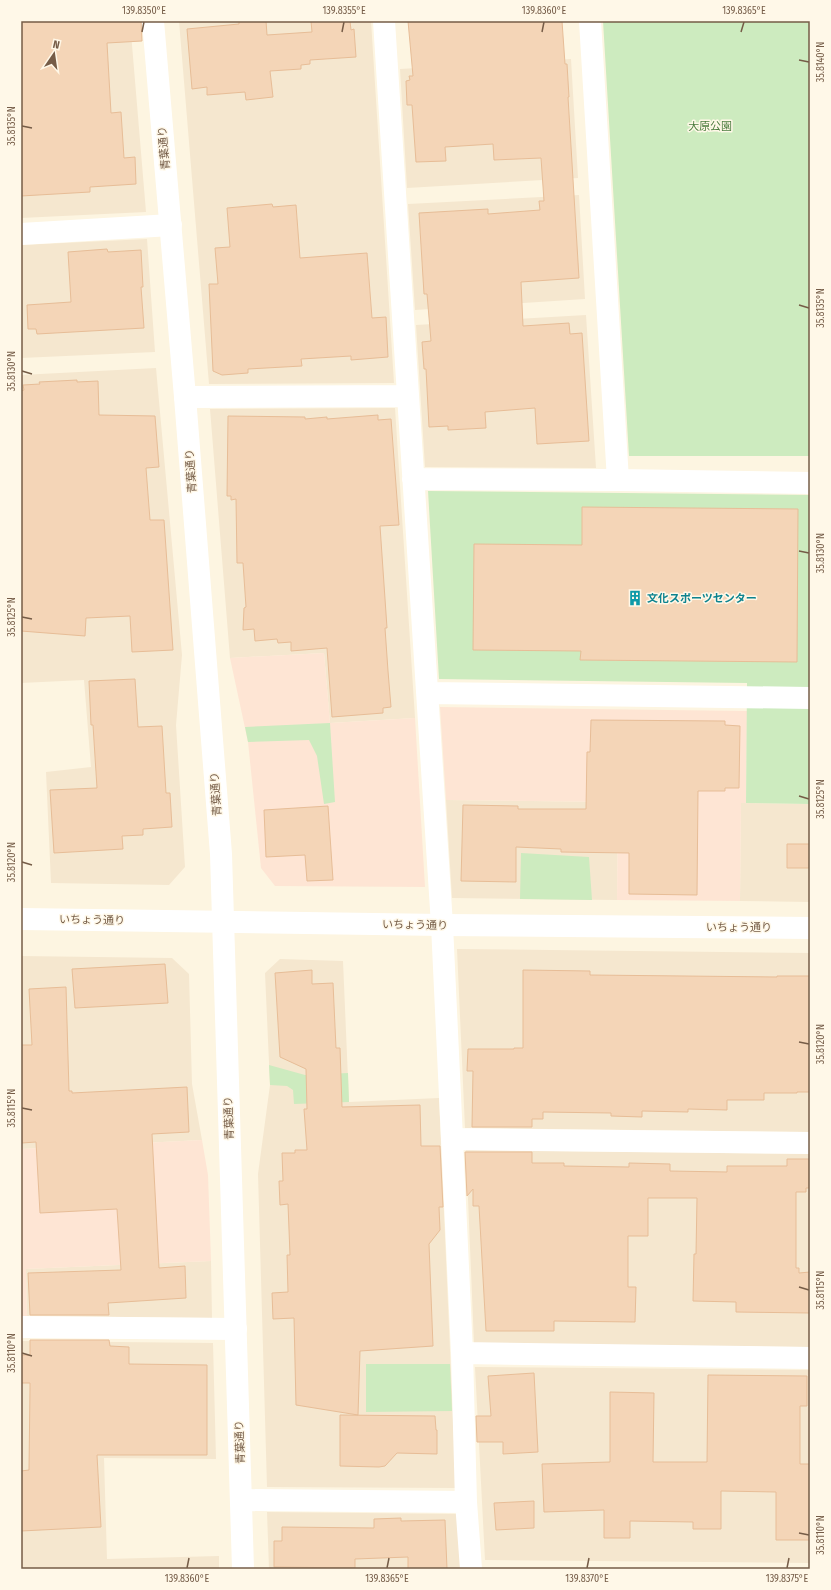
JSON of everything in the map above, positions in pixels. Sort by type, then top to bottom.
[{"type":"street","name":"青葉通り","points":[[154,21],[221,854],[243,1569]]},
{"type":"street","points":[[384,21],[442,925],[462,1353],[466,1502],[471,1569]]},
{"type":"street","points":[[590,21],[618,480]]},
{"type":"street","points":[[21,234],[171,225]]},
{"type":"street","points":[[185,397],[408,396]]},
{"type":"street","points":[[414,479],[810,483]]},
{"type":"street","points":[[427,693],[810,698]]},
{"type":"street","name":"いちょう通り","points":[[21,919],[810,928]]},
{"type":"street","points":[[452,1139],[810,1143]]},
{"type":"street","points":[[21,1327],[236,1329]]},
{"type":"street","points":[[462,1353],[810,1358]]},
{"type":"street","points":[[241,1500],[466,1502]]},
{"type":"shaded area","points":[[21,21],[130,21],[146,212],[21,218]]},
{"type":"shaded area","points":[[179,21],[371,21],[394,383],[209,384]]},
{"type":"shaded area","points":[[571,59],[578,178],[407,188],[400,69]]},
{"type":"shaded area","points":[[579,195],[585,299],[415,310],[408,204]]},
{"type":"shaded area","points":[[147,239],[155,352],[21,358],[21,245]]},
{"type":"shaded area","points":[[586,315],[596,468],[425,467],[416,325]]},
{"type":"shaded area","points":[[156,368],[182,655],[176,725],[185,867],[169,885],[51,883],[46,772],[91,767],[84,680],[21,683],[21,375]]},
{"type":"shaded area","points":[[395,408],[415,718],[330,723],[324,653],[230,658],[210,409]]},
{"type":"shaded area","points":[[324,653],[330,723],[415,718],[425,887],[275,886],[261,868],[248,742],[230,658]]},
{"type":"shaded area","points":[[440,707],[747,711],[746,803],[741,803],[740,901],[617,900],[618,802],[446,800]]},
{"type":"shaded area","points":[[446,800],[618,802],[617,900],[452,898]]},
{"type":"shaded area","points":[[741,803],[810,804],[810,902],[740,901]]},
{"type":"shaded area","points":[[457,949],[810,953],[810,1132],[465,1128]]},
{"type":"shaded area","points":[[21,956],[172,958],[189,974],[192,1084],[202,1140],[21,1149]]},
{"type":"shaded area","points":[[280,959],[343,961],[349,1102],[439,1098],[456,1488],[267,1487],[258,1174],[270,1085],[265,973]]},
{"type":"shaded area","points":[[202,1140],[208,1175],[211,1261],[26,1269],[27,1316],[21,1316],[21,1149]]},
{"type":"shaded area","points":[[466,1150],[810,1154],[810,1347],[474,1344]]},
{"type":"shaded area","points":[[211,1261],[212,1318],[27,1316],[26,1269]]},
{"type":"shaded area","points":[[21,1341],[213,1343],[216,1459],[104,1458],[107,1559],[219,1556],[219,1569],[21,1569]]},
{"type":"shaded area","points":[[475,1367],[810,1370],[810,1563],[485,1560]]},
{"type":"shaded area","points":[[267,1512],[458,1514],[461,1569],[269,1569]]},
{"type":"green space","name":"大原公園","points":[[603,21],[810,21],[810,456],[629,456]]},
{"type":"green space","points":[[428,491],[810,495],[810,804],[746,803],[747,683],[439,679]]},
{"type":"green space","points":[[330,723],[335,802],[324,804],[317,756],[309,740],[248,742],[245,727]]},
{"type":"green space","points":[[521,853],[589,857],[592,900],[520,899]]},
{"type":"green space","points":[[269,1065],[305,1075],[348,1073],[349,1102],[294,1104],[293,1090],[287,1086],[270,1085]]},
{"type":"green space","points":[[366,1364],[450,1364],[452,1411],[366,1412]]},
{"type":"building","points":[[21,21],[141,21],[142,41],[107,43],[111,113],[121,112],[124,158],[135,157],[136,184],[90,187],[90,192],[21,196]]},
{"type":"building","points":[[239,21],[266,21],[267,35],[312,32],[311,21],[350,21],[351,30],[354,29],[356,57],[310,60],[310,64],[301,65],[301,69],[270,71],[273,97],[246,100],[245,92],[207,95],[207,87],[192,89],[187,29],[239,24]]},
{"type":"building","points":[[408,21],[562,21],[565,64],[567,64],[579,278],[521,282],[523,326],[569,323],[570,334],[582,333],[589,441],[537,444],[535,408],[485,412],[486,428],[448,430],[448,426],[429,427],[426,369],[424,369],[422,342],[431,341],[427,294],[424,294],[419,213],[488,209],[488,214],[540,210],[539,201],[544,201],[541,158],[494,160],[493,144],[445,147],[446,161],[416,162],[412,105],[407,105],[406,81],[410,80],[409,76],[413,76]]},
{"type":"building","points":[[272,204],[273,207],[296,205],[300,258],[367,253],[372,318],[386,317],[388,357],[351,360],[351,356],[301,359],[302,366],[248,369],[248,373],[222,375],[213,371],[209,284],[218,284],[215,248],[230,247],[227,208]]},
{"type":"building","points":[[107,249],[108,252],[141,250],[143,287],[141,287],[144,328],[37,334],[36,329],[28,329],[27,305],[71,302],[68,252]]},
{"type":"building","points":[[77,380],[77,382],[98,381],[99,415],[155,416],[159,467],[146,468],[150,520],[164,520],[173,650],[132,652],[130,616],[86,618],[85,636],[21,631],[21,391],[24,390],[23,385],[40,384],[39,382]]},
{"type":"building","points":[[378,415],[378,420],[391,419],[399,525],[380,526],[391,707],[383,708],[383,713],[332,717],[327,648],[291,651],[291,642],[278,643],[277,639],[255,641],[254,629],[243,630],[244,608],[246,607],[243,563],[237,563],[236,499],[231,500],[231,496],[227,496],[228,416],[305,417],[305,419],[327,417],[327,419]]},
{"type":"building","name":"文化スポーツセンター","points":[[582,507],[798,509],[797,662],[580,660],[581,651],[473,650],[474,544],[582,545]]},
{"type":"building","points":[[135,679],[138,727],[162,726],[166,793],[170,793],[172,827],[143,829],[143,835],[122,836],[123,849],[54,853],[50,790],[97,788],[93,725],[91,725],[89,681]]},
{"type":"building","points":[[591,720],[725,721],[725,725],[740,726],[739,788],[725,788],[725,791],[698,791],[697,895],[629,894],[629,853],[561,852],[561,849],[516,847],[516,882],[461,881],[463,805],[518,806],[518,809],[586,809],[587,752],[590,752]]},
{"type":"building","points":[[328,806],[333,880],[307,881],[305,855],[266,857],[264,810]]},
{"type":"building","points":[[787,844],[810,844],[809,868],[787,868]]},
{"type":"building","points":[[165,964],[168,1003],[75,1008],[72,969]]},
{"type":"building","points":[[312,970],[312,984],[333,983],[336,1048],[340,1048],[342,1107],[420,1105],[421,1146],[440,1146],[443,1207],[439,1207],[440,1230],[429,1244],[433,1346],[360,1351],[358,1415],[296,1405],[294,1318],[273,1319],[272,1293],[288,1292],[287,1255],[290,1255],[288,1204],[280,1205],[279,1181],[283,1181],[282,1153],[295,1153],[295,1150],[307,1150],[304,1109],[307,1109],[306,1069],[280,1057],[275,973]]},
{"type":"building","points":[[523,970],[590,971],[590,975],[810,976],[810,1092],[764,1093],[764,1100],[727,1100],[727,1110],[688,1109],[688,1112],[642,1111],[642,1117],[611,1116],[611,1113],[543,1112],[543,1119],[532,1119],[532,1127],[472,1127],[473,1071],[467,1071],[468,1049],[523,1048]]},
{"type":"building","points":[[66,987],[69,1091],[72,1091],[72,1093],[187,1087],[189,1132],[152,1134],[159,1268],[185,1266],[186,1298],[108,1303],[109,1315],[30,1315],[28,1273],[121,1270],[117,1209],[40,1213],[36,1142],[22,1143],[21,1045],[32,1045],[29,989]]},
{"type":"building","points":[[465,1152],[532,1152],[532,1163],[564,1163],[564,1166],[629,1167],[629,1163],[670,1164],[670,1171],[727,1172],[727,1166],[787,1166],[787,1159],[809,1159],[809,1188],[806,1188],[806,1192],[796,1192],[796,1268],[799,1268],[799,1273],[810,1272],[810,1313],[736,1312],[736,1302],[693,1301],[697,1198],[648,1198],[648,1236],[628,1236],[628,1287],[636,1287],[635,1322],[554,1321],[554,1331],[486,1331],[479,1206],[473,1206],[473,1189],[467,1196]]},
{"type":"building","points":[[30,1340],[109,1340],[110,1346],[129,1347],[129,1364],[207,1365],[207,1455],[97,1455],[101,1527],[21,1531],[21,1471],[29,1470],[30,1383],[21,1383],[21,1355],[30,1355]]},
{"type":"building","points":[[534,1373],[538,1452],[503,1454],[503,1442],[477,1442],[476,1416],[491,1416],[488,1376]]},
{"type":"building","points":[[708,1375],[807,1376],[807,1406],[800,1406],[800,1464],[810,1464],[810,1540],[776,1540],[776,1492],[721,1491],[721,1529],[693,1529],[693,1522],[630,1521],[630,1538],[604,1538],[604,1510],[544,1512],[542,1464],[610,1462],[610,1392],[654,1393],[653,1462],[707,1462]]},
{"type":"building","points":[[340,1415],[435,1416],[437,1430],[437,1454],[397,1453],[385,1466],[340,1466]]},
{"type":"building","points":[[534,1501],[534,1528],[496,1530],[494,1503]]},
{"type":"building","points":[[401,1518],[401,1521],[445,1520],[447,1569],[408,1569],[408,1557],[355,1559],[355,1568],[274,1567],[274,1541],[282,1541],[282,1527],[374,1528],[374,1519]]},
{"type":"place","name":"文化スポーツセンター","points":[[635,598]]}]
